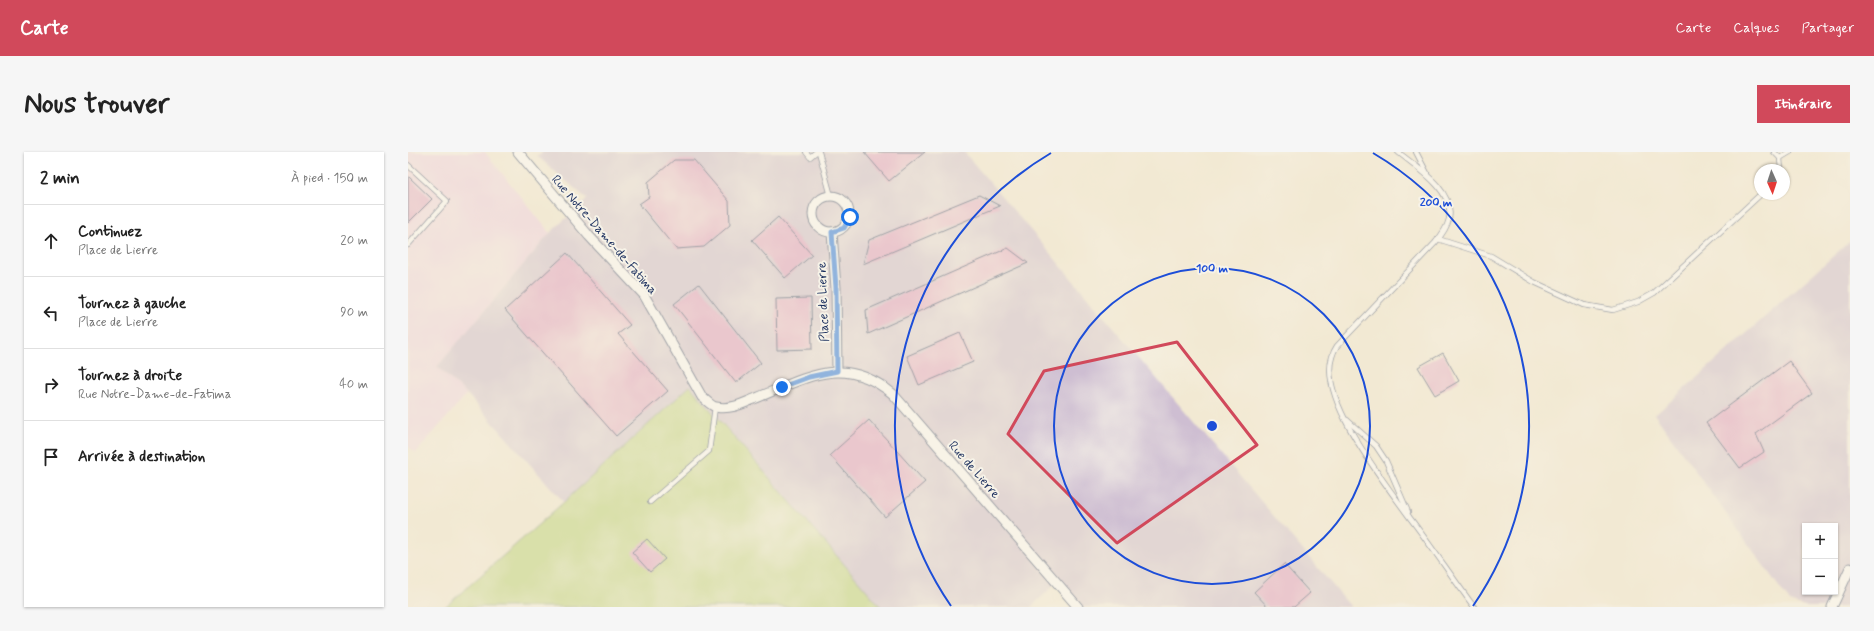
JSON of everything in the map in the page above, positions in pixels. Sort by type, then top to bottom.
[{"type":"street","name":"Rue Notre-Dame-de-Fatima","points":[[518,152],[589,236],[644,295],[702,396],[715,407]]},
{"type":"street","points":[[831,196],[838,197],[844,201],[850,211],[850,217],[844,228],[832,232],[821,229],[817,225],[813,214],[817,203],[821,199],[831,196]]},
{"type":"street","name":"Place de Lierre","points":[[832,232],[836,288],[837,371]]},
{"type":"street","points":[[715,407],[731,408],[809,377],[837,371]]},
{"type":"street","name":"Rue de Lierre","points":[[837,371],[856,374],[878,382],[893,394],[1078,607]]},
{"type":"street","points":[[1832,607],[1850,568]]},
{"type":"lane","points":[[806,152],[810,157],[817,152],[831,196]]},
{"type":"lane","points":[[1398,152],[1428,174]]},
{"type":"lane","points":[[1416,152],[1428,174],[1445,198],[1449,208],[1449,218],[1446,228],[1405,276],[1337,346],[1331,357],[1330,373],[1334,392],[1358,446],[1378,476],[1474,607]]},
{"type":"lane","points":[[1774,152],[1780,158],[1781,164]]},
{"type":"lane","points":[[1780,158],[1790,152]]},
{"type":"lane","points":[[408,165],[447,201],[408,245]]},
{"type":"lane","points":[[1438,239],[1491,256],[1534,282],[1568,299],[1584,305],[1613,310],[1638,302],[1654,293],[1755,200]]},
{"type":"lane","points":[[650,502],[709,451],[715,407]]},
{"type":"lane","points":[[1346,418],[1376,446],[1386,461],[1410,518]]},
{"type":"highlighted area","points":[[1177,342],[1257,445],[1117,543],[1008,434],[1044,371]]},
{"type":"shaded area","points":[[408,152],[485,152],[550,233],[437,367],[467,394],[416,453],[408,446]]},
{"type":"shaded area","points":[[542,152],[964,152],[1351,607],[1077,607],[1056,583],[1031,607],[881,607],[691,386],[564,502],[467,394],[437,367],[550,233],[587,199],[537,156]]},
{"type":"shaded area","points":[[1850,241],[1850,607],[1805,607],[1790,602],[1655,415]]},
{"type":"green space","points":[[690,386],[881,607],[445,607],[564,502]]},
{"type":"building","points":[[864,152],[925,152],[889,181]]},
{"type":"building","points":[[674,160],[694,160],[729,201],[730,225],[704,247],[676,249],[639,204],[649,197],[648,182]]},
{"type":"building","points":[[408,176],[432,199],[408,223]]},
{"type":"building","points":[[979,195],[1000,206],[863,264],[869,240]]},
{"type":"building","points":[[778,217],[812,255],[785,278],[752,240]]},
{"type":"building","points":[[1008,248],[1028,263],[868,334],[866,310]]},
{"type":"building","points":[[567,253],[630,325],[618,334],[668,391],[616,436],[505,310]]},
{"type":"building","points":[[699,284],[761,363],[736,383],[674,304]]},
{"type":"building","points":[[811,298],[812,349],[777,350],[776,299]]},
{"type":"building","points":[[960,333],[973,362],[919,385],[907,356]]},
{"type":"building","points":[[1443,353],[1459,381],[1435,395],[1418,367]]},
{"type":"building","points":[[1789,361],[1812,393],[1756,434],[1764,452],[1740,468],[1706,423]]},
{"type":"building","points":[[869,420],[925,482],[885,517],[830,455]]},
{"type":"building","points":[[647,539],[665,559],[650,572],[632,552]]},
{"type":"building","points":[[1284,564],[1310,593],[1294,607],[1268,607],[1254,592]]},
{"type":"route","points":[[782,387],[809,377],[837,371],[836,288],[832,232],[844,228],[850,217]]}]
